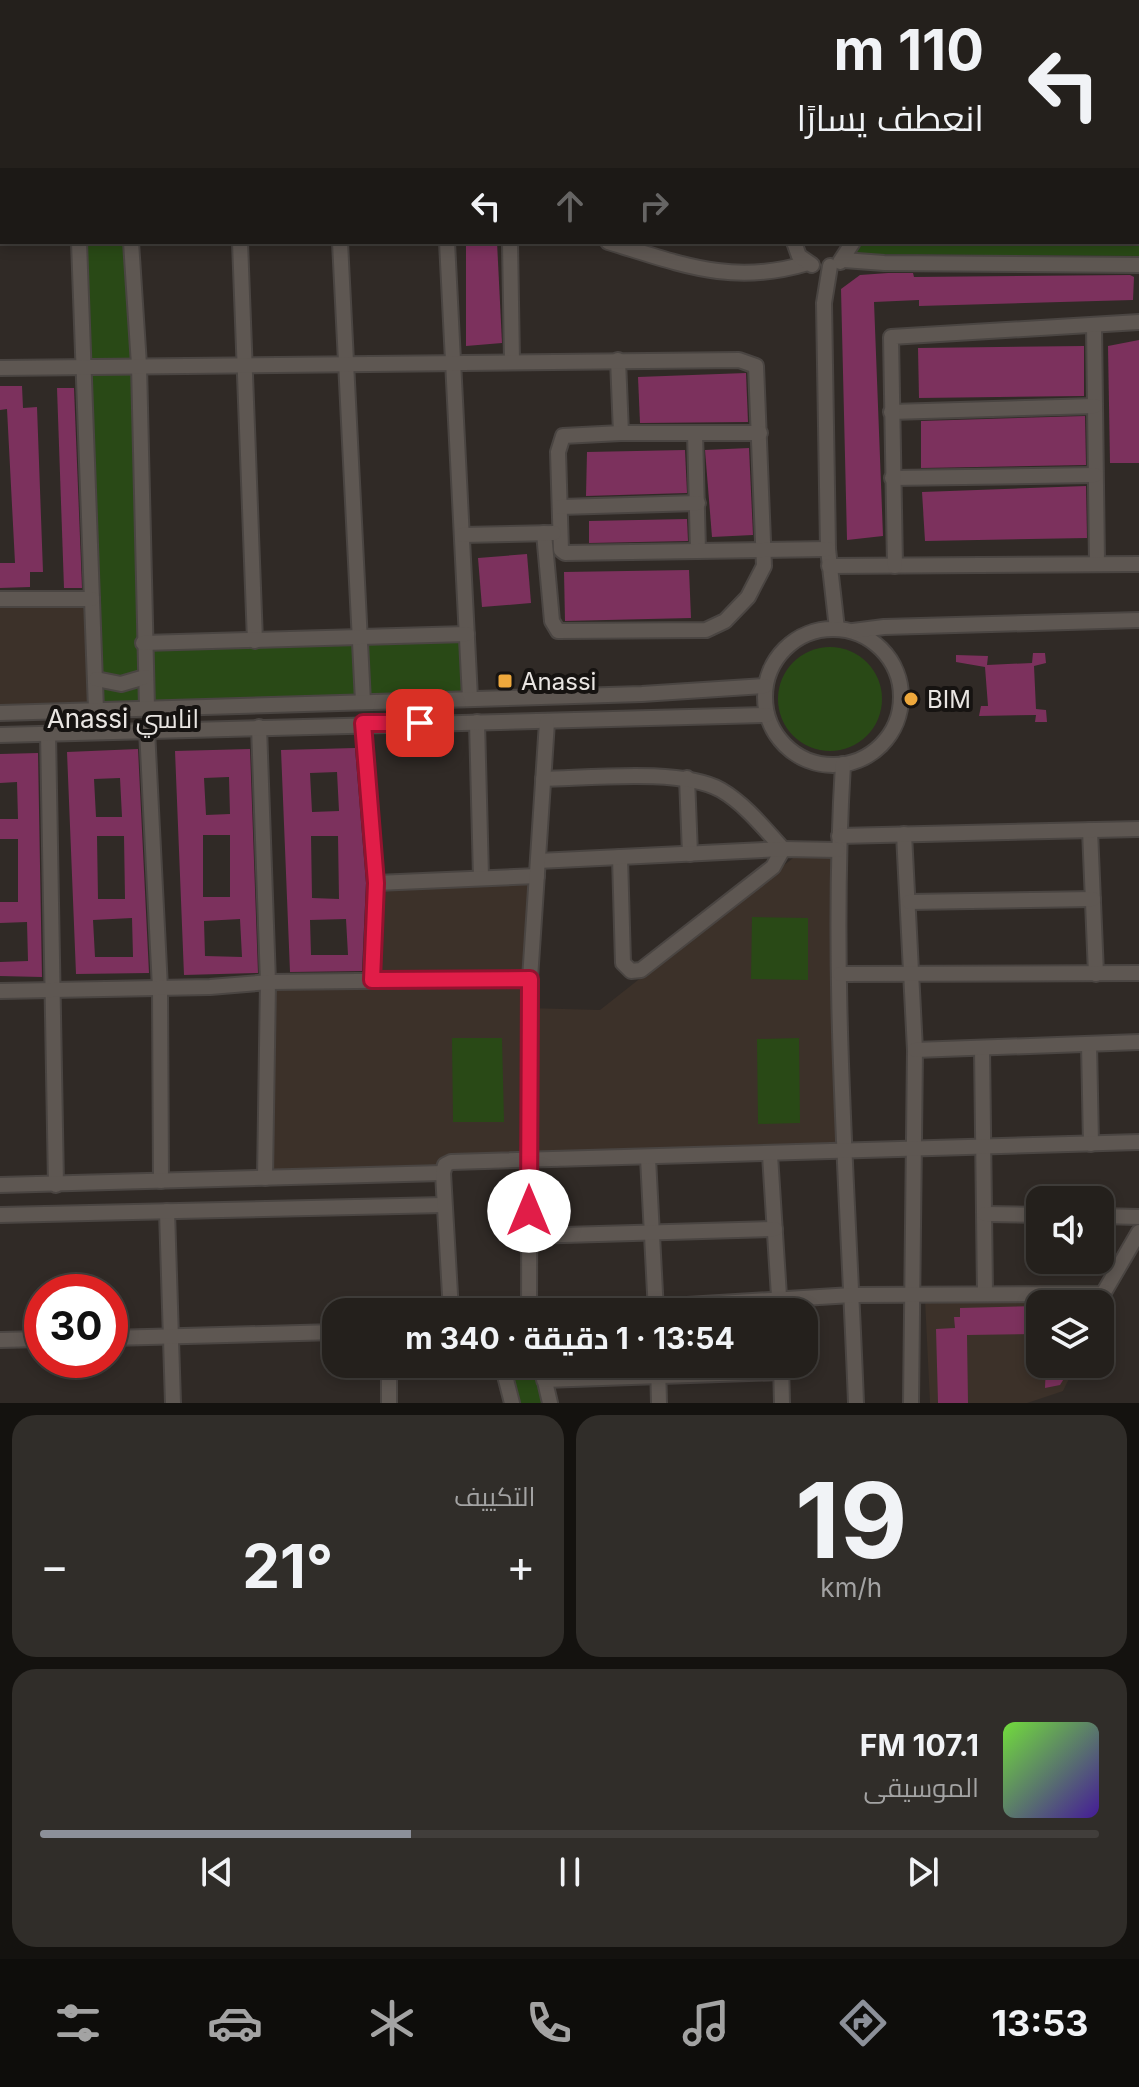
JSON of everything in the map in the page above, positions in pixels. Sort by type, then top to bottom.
[{"type":"street","points":[[79,244],[96,710]]},
{"type":"street","points":[[131,244],[139,365],[143,643],[147,708]]},
{"type":"street","points":[[240,244],[255,641]]},
{"type":"street","points":[[340,244],[363,702]]},
{"type":"street","points":[[447,244],[470,698]]},
{"type":"street","points":[[510,244],[512,361]]},
{"type":"street","points":[[614,244],[705,272],[725,274],[765,274],[824,264],[1139,265]]},
{"type":"street","points":[[795,244],[799,256],[824,264]]},
{"type":"street","points":[[824,264],[850,244]]},
{"type":"street","points":[[824,264],[828,549],[837,629]]},
{"type":"street","points":[[895,566],[891,337],[1139,322]]},
{"type":"street","points":[[1094,326],[1097,564]]},
{"type":"street","points":[[618,360],[621,433]]},
{"type":"street","points":[[0,368],[453,361],[753,363],[760,433],[764,550],[758,581],[748,597],[716,628],[562,633],[552,621],[552,533],[560,507],[558,452],[563,436],[760,433]]},
{"type":"street","points":[[891,412],[1095,406]]},
{"type":"street","points":[[695,433],[698,551]]},
{"type":"street","points":[[892,478],[1095,475]]},
{"type":"street","points":[[560,507],[698,503]]},
{"type":"street","points":[[462,535],[552,533]]},
{"type":"street","points":[[552,533],[565,553],[828,549]]},
{"type":"street","points":[[829,566],[1139,564]]},
{"type":"street","points":[[0,599],[92,599]]},
{"type":"street","points":[[853,631],[876,644],[893,664],[901,689],[899,715],[887,738],[868,756],[843,764],[818,763],[796,754],[778,737],[767,715],[765,686],[771,667],[783,650],[799,637],[837,629],[853,631],[884,627],[1139,620]]},
{"type":"street","points":[[143,643],[467,634]]},
{"type":"street","points":[[96,679],[121,684],[145,677]]},
{"type":"street","points":[[0,713],[765,686]]},
{"type":"street","points":[[0,735],[363,723],[547,722],[767,715]]},
{"type":"street","points":[[477,722],[481,877]]},
{"type":"street","points":[[529,1298],[530,979],[547,722]]},
{"type":"street","points":[[363,723],[376,883],[372,980]]},
{"type":"street","points":[[259,727],[268,982],[265,1178]]},
{"type":"street","points":[[147,730],[160,988],[161,1181]]},
{"type":"street","points":[[48,733],[56,1185]]},
{"type":"street","points":[[843,764],[838,843],[840,974],[856,1403]]},
{"type":"street","points":[[543,779],[687,778],[718,788],[740,803],[783,849]]},
{"type":"street","points":[[687,778],[690,854]]},
{"type":"street","points":[[376,883],[481,877],[620,857],[783,849],[904,834],[1139,829]]},
{"type":"street","points":[[1090,830],[1096,974]]},
{"type":"street","points":[[904,834],[915,1050],[911,1403]]},
{"type":"street","points":[[620,857],[623,963],[631,971],[641,970],[773,867],[783,849]]},
{"type":"street","points":[[909,902],[1093,899]]},
{"type":"street","points":[[840,974],[1139,973]]},
{"type":"street","points":[[0,991],[268,982],[530,979]]},
{"type":"street","points":[[915,1050],[1139,1042]]},
{"type":"street","points":[[1089,1044],[1091,1144]]},
{"type":"street","points":[[982,1048],[985,1294]]},
{"type":"street","points":[[450,1298],[443,1173],[445,1165],[451,1162],[985,1149],[1139,1142]]},
{"type":"street","points":[[770,1155],[780,1298]]},
{"type":"street","points":[[648,1158],[655,1298]]},
{"type":"street","points":[[0,1185],[443,1173]]},
{"type":"street","points":[[0,1215],[444,1205]]},
{"type":"street","points":[[167,1211],[173,1403]]},
{"type":"street","points":[[985,1214],[1026,1215]]},
{"type":"street","points":[[1114,1216],[1139,1217]]},
{"type":"street","points":[[529,1236],[775,1229]]},
{"type":"street","points":[[818,1300],[852,1295],[1103,1294],[1139,1232]]},
{"type":"street","points":[[128,1338],[322,1332]]},
{"type":"street","points":[[0,1340],[24,1339]]},
{"type":"street","points":[[389,1378],[389,1403]]},
{"type":"street","points":[[506,1378],[512,1403]]},
{"type":"street","points":[[550,1403],[544,1380],[567,1378]]},
{"type":"street","points":[[658,1378],[659,1403]]},
{"type":"street","points":[[781,1378],[782,1403]]},
{"type":"shaded area","points":[[0,599],[92,599],[96,710],[0,713]]},
{"type":"shaded area","points":[[848,818],[843,891],[849,1147],[473,1158],[452,1170],[272,1177],[271,984],[373,981],[370,877],[537,872],[527,1008],[600,1010],[807,847],[829,846]]},
{"type":"shaded area","points":[[925,1299],[1026,1300],[1026,1378],[1069,1378],[1063,1391],[1027,1403],[930,1403]]},
{"type":"green space","points":[[82,244],[128,244],[143,643],[467,634],[470,698],[96,710]]},
{"type":"green space","points":[[860,244],[1139,244],[1139,256],[856,254]]},
{"type":"green space","points":[[830,647],[850,651],[867,662],[878,679],[882,699],[878,719],[867,736],[850,747],[830,751],[810,747],[793,736],[782,719],[778,699],[782,679],[793,662],[810,651]]},
{"type":"green space","points":[[752,917],[808,918],[808,980],[751,979]]},
{"type":"green space","points":[[452,1038],[502,1038],[504,1122],[453,1122]]},
{"type":"green space","points":[[799,1038],[800,1123],[758,1124],[757,1039]]},
{"type":"green space","points":[[508,1378],[543,1378],[550,1403],[515,1403]]},
{"type":"building","points":[[466,244],[497,244],[502,343],[466,346]]},
{"type":"building","points":[[913,273],[914,277],[1130,275],[1134,277],[1133,300],[919,306],[919,300],[874,302],[883,536],[847,540],[841,289],[860,275]]},
{"type":"building","points":[[1139,340],[1139,463],[1110,463],[1108,346]]},
{"type":"building","points":[[1084,346],[1084,396],[919,398],[918,348]]},
{"type":"building","points":[[746,373],[748,422],[640,423],[638,377]]},
{"type":"building","points":[[0,386],[22,386],[23,408],[37,407],[43,572],[30,572],[30,587],[0,588],[0,563],[15,563],[7,409],[0,410]]},
{"type":"building","points":[[57,388],[74,388],[82,588],[64,588]]},
{"type":"building","points":[[1085,416],[1086,465],[921,468],[921,421]]},
{"type":"building","points":[[749,448],[753,535],[712,537],[705,450]]},
{"type":"building","points":[[685,450],[687,493],[586,496],[587,452]]},
{"type":"building","points":[[1086,486],[1087,538],[925,541],[922,492]]},
{"type":"building","points":[[687,519],[688,541],[589,543],[589,521]]},
{"type":"building","points":[[527,554],[531,603],[482,607],[478,558]]},
{"type":"building","points":[[689,570],[691,618],[565,621],[564,572]]},
{"type":"building","points":[[1033,653],[1045,653],[1046,663],[1034,666],[1036,709],[1046,710],[1047,722],[1035,722],[1036,715],[979,716],[981,706],[988,706],[985,667],[956,662],[956,655],[988,656],[987,665],[1032,663]]},
{"type":"building","points":[[355,748],[366,883],[362,971],[290,972],[281,750]],"holes":[[[337,772],[339,811],[312,812],[310,773]],[[311,836],[338,836],[339,899],[312,898]],[[346,919],[348,955],[311,955],[310,920]]]},
{"type":"building","points":[[138,749],[149,973],[76,974],[67,752]],"holes":[[[120,778],[122,817],[96,817],[94,779]],[[97,836],[124,836],[125,899],[98,899]],[[132,918],[133,957],[95,957],[93,920]]]},
{"type":"building","points":[[250,749],[258,973],[184,975],[175,751]],"holes":[[[229,777],[230,814],[206,815],[204,778]],[[203,835],[230,835],[230,897],[203,897]],[[240,919],[242,957],[205,956],[204,921]]]},
{"type":"building","points":[[38,753],[42,977],[0,976],[0,962],[28,961],[27,922],[0,923],[0,902],[18,902],[18,839],[0,839],[0,819],[18,819],[17,782],[0,783],[0,754]]},
{"type":"building","points":[[1026,1306],[1026,1334],[967,1335],[968,1403],[938,1403],[936,1329],[955,1328],[954,1317],[960,1317],[960,1308]]},
{"type":"building","points":[[1045,1378],[1064,1378],[1060,1385],[1045,1388]]},
{"type":"place","name":"Anassi","points":[[505,681]]},
{"type":"place","name":"BIM","points":[[911,699]]},
{"type":"district","name":"Anassi اناسي","points":[[123,718]]},
{"type":"route","points":[[420,723],[363,723],[376,883],[372,980],[530,979],[529,1211]]}]
